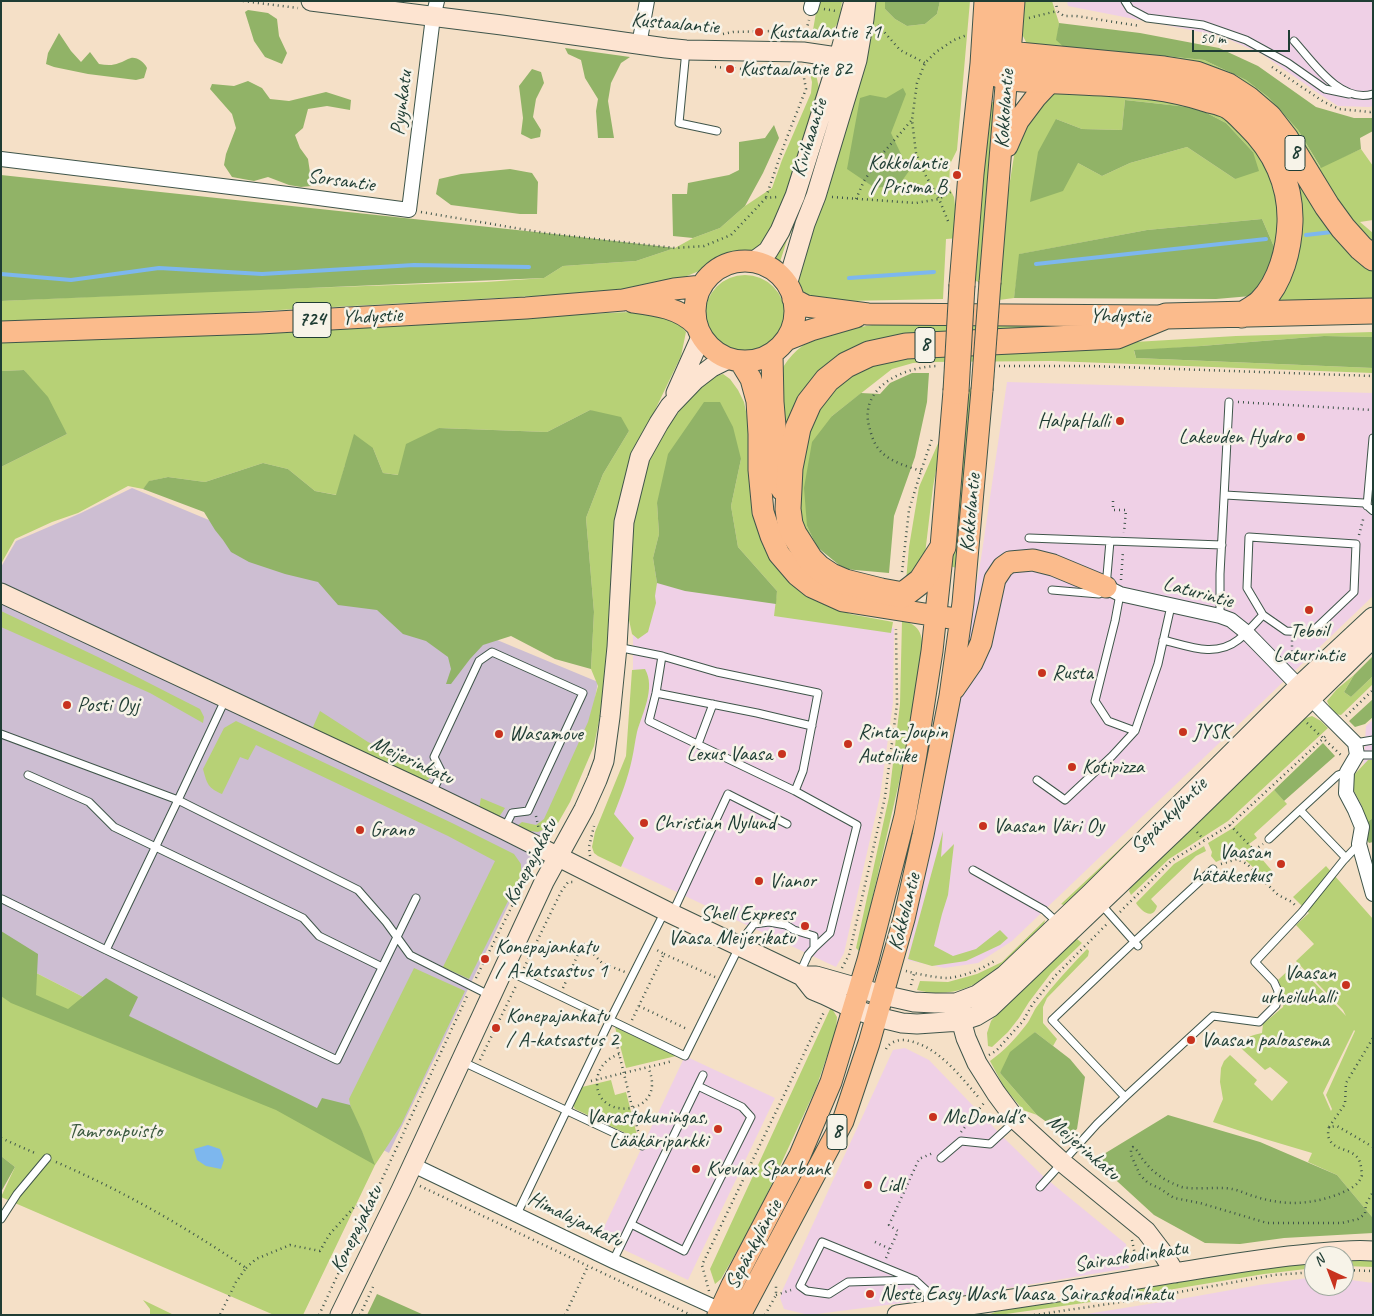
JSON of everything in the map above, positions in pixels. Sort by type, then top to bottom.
[{"type":"highway","name":"Kokkolantie","points":[[942,547],[956,391],[971,174],[983,64],[987,1]]},
{"type":"highway","name":"Kokkolantie","points":[[1008,54],[1017,11]]},
{"type":"highway","points":[[1008,54],[992,56],[983,64],[992,72],[1007,78],[1144,85],[1180,91],[1229,107],[1257,133],[1279,167],[1286,185],[1290,206],[1289,230],[1282,267],[1274,284],[1260,304],[1242,315]]},
{"type":"highway","name":"8","points":[[1008,54],[1164,69],[1196,74],[1228,86],[1248,99],[1268,117],[1286,139],[1327,206],[1343,228],[1373,258]]},
{"type":"highway","name":"Yhdystie","points":[[1166,316],[1373,311]]},
{"type":"highway","name":"8","points":[[942,547],[920,581],[881,591],[845,582],[819,568],[810,559],[790,524],[788,509],[790,468],[798,428],[809,403],[827,380],[846,366],[869,354],[906,346],[1117,336],[1166,316]]},
{"type":"main road","name":"Kustaalantie","points":[[312,1],[435,9],[686,50],[803,52],[848,58]]},
{"type":"main road","name":"Kivihaantie","points":[[790,292],[805,224],[816,196],[848,58],[854,1]]},
{"type":"main road","name":"Kivihaantie","points":[[753,262],[768,251],[780,231],[864,19],[866,1]]},
{"type":"main road","name":"Kokkolantie","points":[[876,1016],[904,919],[924,835],[950,696],[962,612],[1001,160],[1008,54]]},
{"type":"main road","points":[[1001,160],[1018,121],[1036,96],[1052,80]]},
{"type":"main road","points":[[779,347],[756,360],[734,360],[717,354],[708,346],[699,331],[695,305],[702,286],[709,276],[718,269],[741,261],[767,266],[778,274],[790,292],[795,306],[794,322],[779,347],[773,402],[780,485],[788,509]]},
{"type":"main road","name":"Yhdystie","points":[[1,332],[260,323],[526,308],[623,300],[674,289],[702,286]]},
{"type":"main road","name":"Yhdystie","points":[[790,292],[806,306],[868,314],[1166,316]]},
{"type":"main road","name":"Yhdystie","points":[[623,300],[672,309],[689,318],[699,331]]},
{"type":"main road","name":"Yhdystie","points":[[779,347],[811,330],[868,314]]},
{"type":"main road","name":"Konepajakatu","points":[[670,406],[699,331]]},
{"type":"main road","points":[[734,360],[751,379],[757,401],[763,512],[779,554],[797,575],[812,587],[844,601],[937,608],[962,612]]},
{"type":"main road","name":"Konepajakatu","points":[[340,1315],[413,1165],[469,1064],[491,996],[512,973],[544,882],[584,809],[604,761],[617,647],[624,522],[640,457],[670,406],[695,380],[712,367],[734,360]]},
{"type":"main road","name":"Kokkolantie","points":[[857,999],[905,816],[926,689],[937,608],[942,547]]},
{"type":"main road","points":[[950,696],[972,663],[981,643],[995,579],[1010,562],[1033,560],[1053,565],[1113,591]]},
{"type":"main road","points":[[902,587],[937,608]]},
{"type":"main road","name":"Meijerinkatu","points":[[1,592],[503,829],[800,976],[813,990],[857,999],[882,995],[914,1002],[956,1003],[966,1038],[977,1063],[1016,1120],[1063,1163],[1146,1231],[1175,1273]]},
{"type":"main road","name":"Sepänkyläntie","points":[[961,1021],[976,1016],[991,1007],[1065,928],[1305,692],[1373,617]]},
{"type":"main road","name":"Sepänkyläntie","points":[[1096,898],[1187,820],[1296,713],[1305,692],[1373,638]]},
{"type":"main road","name":"Sepänkyläntie","points":[[956,1003],[977,996],[1065,928]]},
{"type":"main road","name":"Meijerinkatu","points":[[857,999],[876,1016],[902,1023],[917,1024],[961,1021]]},
{"type":"main road","name":"Sepänkyläntie","points":[[728,1314],[732,1285],[800,1155],[831,1082],[857,999]]},
{"type":"main road","name":"Sepänkyläntie","points":[[728,1314],[843,1121],[876,1016]]},
{"type":"main road","name":"Sairaskodinkatu","points":[[897,1315],[1284,1256],[1328,1252],[1373,1251]]},
{"type":"street","points":[[640,44],[647,1]]},
{"type":"street","name":"Pyynkatu","points":[[409,210],[435,9]]},
{"type":"street","name":"Sorsantie","points":[[1,159],[409,210]]},
{"type":"street","name":"Laturintie","points":[[1113,591],[1232,620],[1337,725],[1352,759]]},
{"type":"street","points":[[1352,759],[1346,794],[1362,828],[1358,844],[1368,858],[1373,894]]},
{"type":"street","name":"Himalajankatu","points":[[413,1165],[728,1314]]},
{"type":"lane","points":[[1125,1],[1130,9],[1147,18],[1204,25],[1246,40],[1288,63],[1325,89],[1366,96],[1373,94]]},
{"type":"lane","points":[[1294,41],[1332,84],[1349,94]]},
{"type":"lane","points":[[686,50],[679,123],[717,131]]},
{"type":"lane","points":[[1220,616],[1229,402]]},
{"type":"lane","points":[[1370,508],[1373,438]]},
{"type":"lane","points":[[1225,495],[1364,503],[1370,508]]},
{"type":"lane","points":[[1249,537],[1356,544],[1354,592],[1312,632],[1286,631],[1263,615],[1247,588],[1249,537]]},
{"type":"lane","points":[[1029,538],[1222,545]]},
{"type":"lane","points":[[1110,540],[1115,621],[1095,701],[1108,721],[1135,731]]},
{"type":"lane","points":[[1052,590],[1099,594],[1113,591]]},
{"type":"lane","points":[[1037,780],[1065,800],[1112,756],[1135,731],[1158,664],[1171,606]]},
{"type":"lane","points":[[1163,640],[1204,650],[1223,648],[1237,640],[1263,615]]},
{"type":"lane","points":[[617,647],[662,656],[717,672],[818,693],[803,771],[794,791]]},
{"type":"lane","points":[[431,794],[442,773],[434,757],[479,661],[492,652],[583,693],[528,811],[512,813],[503,829]]},
{"type":"lane","points":[[662,656],[649,721],[794,791],[857,825],[830,933],[808,955],[800,976]]},
{"type":"lane","points":[[656,693],[812,726]]},
{"type":"lane","points":[[106,950],[226,698]]},
{"type":"lane","points":[[698,744],[713,704]]},
{"type":"lane","points":[[1,734],[178,800],[358,890],[386,922],[410,955],[491,996]]},
{"type":"lane","points":[[1269,839],[1373,740]]},
{"type":"lane","points":[[1352,759],[1373,755]]},
{"type":"lane","points":[[28,775],[89,802],[114,827],[303,918],[319,936],[382,967]]},
{"type":"lane","points":[[517,1214],[610,1020],[648,946],[669,912],[728,794],[787,824]]},
{"type":"lane","points":[[1300,810],[1346,858]]},
{"type":"lane","points":[[1040,1187],[1097,1124],[1213,1016],[1259,1022],[1276,1005],[1278,992],[1274,982],[1255,962],[1302,912],[1358,844]]},
{"type":"lane","points":[[1125,1097],[1052,1020],[1136,944],[1213,869]]},
{"type":"lane","points":[[972,870],[1044,910],[1065,928]]},
{"type":"lane","points":[[2,899],[337,1060],[416,898]]},
{"type":"lane","points":[[1096,898],[1136,944]]},
{"type":"lane","points":[[512,973],[685,1056],[738,946],[754,924],[769,922],[786,925],[794,930],[814,936],[814,948]]},
{"type":"lane","points":[[469,1064],[642,1146]]},
{"type":"lane","points":[[614,1261],[703,1075]]},
{"type":"lane","points":[[631,1224],[684,1251],[751,1117],[742,1107],[698,1086]]},
{"type":"lane","points":[[941,1158],[961,1141],[990,1144],[1016,1120]]},
{"type":"lane","points":[[1,1219],[17,1194],[47,1158]]},
{"type":"lane","points":[[916,1280],[848,1282],[829,1294],[807,1291],[800,1286],[822,1242],[916,1280],[927,1291],[928,1311]]},
{"type":"path","points":[[1056,1],[1057,11]]},
{"type":"path","points":[[766,198],[806,89],[802,69],[803,52],[812,5]]},
{"type":"path","points":[[1017,11],[1057,11],[1064,16],[1076,16],[1145,27]]},
{"type":"path","points":[[949,224],[939,198],[926,176],[916,152],[912,120],[917,83],[925,63],[936,52],[954,40],[966,35]]},
{"type":"path","points":[[1269,64],[1324,102],[1339,109],[1373,111]]},
{"type":"path","points":[[856,199],[864,180],[912,120]]},
{"type":"path","points":[[409,210],[545,233],[675,248]]},
{"type":"path","points":[[921,471],[896,462],[878,448],[867,418],[875,392],[884,382],[902,372],[939,366]]},
{"type":"path","points":[[996,366],[1101,367],[1373,376]]},
{"type":"path","points":[[1229,402],[1373,410]]},
{"type":"path","points":[[902,587],[909,510],[934,434]]},
{"type":"path","points":[[1356,544],[1370,508]]},
{"type":"path","points":[[899,1040],[921,1045],[940,1056],[958,1074],[996,1051],[1023,1021],[1032,1004],[1055,976],[1171,861],[1230,824],[1373,690]]},
{"type":"path","points":[[1296,713],[1323,738],[1352,759]]},
{"type":"path","points":[[1230,824],[1254,850],[1269,839]]},
{"type":"path","points":[[1213,869],[1225,862],[1237,859],[1247,864],[1278,895],[1292,902],[1302,912]]},
{"type":"path","points":[[319,1315],[472,986],[528,874]]},
{"type":"path","points":[[469,1064],[512,973],[568,882],[577,882]]},
{"type":"path","points":[[559,996],[583,942],[602,963],[633,975]]},
{"type":"path","points":[[648,946],[716,978]]},
{"type":"path","points":[[628,1028],[664,954]]},
{"type":"path","points":[[639,1006],[697,1033]]},
{"type":"path","points":[[610,1020],[642,1146]]},
{"type":"path","points":[[1373,1038],[1346,1083],[1345,1104],[1329,1127],[1328,1136],[1331,1142],[1335,1146],[1349,1151],[1361,1164],[1362,1175],[1354,1188],[1318,1201],[1291,1204],[1255,1197],[1231,1188],[1181,1188],[1151,1169],[1138,1150],[1130,1149],[1140,1175],[1148,1183],[1174,1198],[1200,1203],[1267,1223],[1342,1223],[1358,1219],[1365,1214],[1366,1204],[1373,1192]]},
{"type":"path","points":[[579,1084],[677,1060],[678,1052]]},
{"type":"path","points":[[619,1054],[611,1057],[604,1063],[599,1070],[597,1079],[598,1090],[603,1099],[617,1108],[632,1108],[646,1099],[651,1092],[653,1083],[648,1067]]},
{"type":"path","points":[[958,1135],[984,1103]]},
{"type":"path","points":[[1329,1127],[1337,1126],[1373,1146]]},
{"type":"path","points":[[1,1138],[88,1176],[144,1205],[192,1232],[246,1268]]},
{"type":"path","points":[[882,1267],[898,1231],[889,1225],[919,1159],[934,1152]]},
{"type":"path","points":[[401,1190],[415,1196],[420,1186],[691,1315]]},
{"type":"path","points":[[220,1315],[236,1282],[246,1268],[256,1259],[290,1245],[320,1250],[329,1235],[355,1206],[371,1204]]},
{"type":"path","points":[[875,1242],[890,1249]]},
{"type":"path","points":[[564,1315],[588,1266]]},
{"type":"path","points":[[1354,1270],[1373,1271]]},
{"type":"path","points":[[1034,1315],[1135,1300],[1274,1275],[1304,1273]]},
{"type":"path","points":[[776,1295],[800,1286]]},
{"type":"shaded area","points":[[1067,1],[1373,1],[1373,106],[1338,106],[1262,54],[1221,36],[1068,6]]},
{"type":"shaded area","points":[[1007,382],[1373,393],[1373,596],[1012,941],[978,963],[944,968],[907,960],[959,692]]},
{"type":"shaded area","points":[[132,488],[598,682],[587,742],[389,1153],[1,955],[1,567],[16,541],[81,513]]},
{"type":"shaded area","points":[[633,567],[787,600],[894,628],[893,703],[880,796],[844,953],[836,967],[598,855],[628,757],[633,673]]},
{"type":"shaded area","points":[[1373,720],[1373,831],[1363,772],[1366,726]]},
{"type":"shaded area","points":[[905,1048],[929,1060],[1043,1176],[1126,1244],[1129,1268],[972,1294],[809,1315],[784,1309],[780,1298],[783,1289],[893,1050]]},
{"type":"shaded area","points":[[685,1056],[775,1098],[688,1280],[599,1238]]},
{"type":"shaded area","points":[[1304,1278],[1304,1296],[1354,1296],[1354,1280],[1373,1283],[1373,1315],[1080,1315],[1180,1299]]},
{"type":"green space","points":[[818,1],[842,1],[840,17],[836,26],[827,35],[815,39],[811,38]]},
{"type":"green space","points":[[875,1],[885,1],[885,9],[895,19],[907,26],[925,24],[937,14],[940,1],[970,1],[957,150],[950,164],[949,187],[954,197],[959,238],[946,239],[943,299],[814,300],[797,287],[795,277],[803,243],[837,160]]},
{"type":"green space","points":[[885,1],[940,1],[937,14],[925,24],[907,26],[895,19],[885,9]]},
{"type":"green space","points":[[1021,1],[1052,1],[1059,23],[1057,40],[1204,60],[1246,80],[1268,97],[1298,130],[1320,167],[1361,149],[1373,166],[1373,220],[1360,222],[1373,233],[1373,247],[1361,237],[1276,114],[1028,46],[1021,32]]},
{"type":"green space","points":[[248,10],[268,13],[277,19],[279,36],[287,53],[282,64],[265,57],[254,41],[245,12]]},
{"type":"green space","points":[[1059,23],[1140,33],[1219,48],[1258,66],[1316,107],[1354,118],[1373,118],[1373,131],[1360,138],[1361,149],[1321,168],[1298,130],[1268,97],[1246,80],[1204,60],[1066,49],[1056,40]]},
{"type":"green space","points":[[59,33],[81,62],[90,52],[99,64],[114,65],[131,58],[136,58],[147,68],[144,78],[136,80],[88,74],[46,64],[48,53]]},
{"type":"green space","points":[[565,48],[630,57],[621,63],[611,83],[608,101],[614,138],[598,138],[596,111],[598,99],[585,78],[581,60],[568,54]]},
{"type":"green space","points":[[808,66],[815,70],[819,88],[818,110],[798,175],[769,236],[755,251],[682,278],[627,291],[133,318],[1,322],[1,301],[216,291],[486,282],[544,278],[563,266],[636,261],[675,248],[693,238],[720,228],[745,206],[772,188],[811,93],[812,82]]},
{"type":"green space","points":[[532,69],[541,72],[544,83],[536,99],[533,117],[541,130],[540,137],[531,139],[521,134],[523,118],[519,86]]},
{"type":"green space","points":[[248,81],[262,88],[270,99],[289,101],[326,92],[351,100],[350,110],[327,106],[308,109],[303,128],[295,135],[300,148],[308,159],[312,186],[289,185],[268,177],[254,181],[232,177],[224,165],[236,128],[232,114],[210,89],[212,84],[234,86]]},
{"type":"green space","points":[[903,88],[906,94],[891,133],[909,171],[899,185],[875,188],[847,169],[860,98],[870,95],[886,98]]},
{"type":"green space","points":[[1067,88],[1164,95],[1228,116],[1270,164],[1282,222],[1275,249],[1262,219],[1147,230],[1020,254],[1014,298],[999,300],[1007,200],[1017,137],[1044,98]],"holes":[[[1125,100],[1197,108],[1226,123],[1253,152],[1235,179],[1187,147],[1130,163],[1102,176],[1078,163],[1056,119],[1082,129],[1122,130]]]},
{"type":"green space","points":[[1125,100],[1197,108],[1226,123],[1253,152],[1259,171],[1235,179],[1187,147],[1130,163],[1102,176],[1078,163],[1063,191],[1030,202],[1038,152],[1056,119],[1082,129],[1122,130]]},
{"type":"green space","points":[[1240,100],[1373,268],[1373,304],[1271,304],[1296,185]]},
{"type":"green space","points":[[985,102],[994,102],[979,282],[972,280]]},
{"type":"green space","points":[[774,125],[779,138],[745,206],[720,228],[693,238],[673,236],[672,194],[687,194],[688,183],[729,175],[739,170],[739,142],[765,138]]},
{"type":"green space","points":[[820,145],[823,145],[806,203],[787,240],[778,268],[769,264],[779,246]]},
{"type":"green space","points":[[510,169],[532,173],[538,182],[537,214],[520,214],[451,205],[436,194],[439,179],[461,174]]},
{"type":"green space","points":[[1,175],[675,248],[636,261],[563,266],[544,278],[1,301]]},
{"type":"green space","points":[[1262,219],[1275,249],[1266,277],[1251,296],[1216,299],[1014,298],[1019,254],[1147,230]]},
{"type":"green space","points":[[737,275],[753,275],[767,282],[778,293],[785,307],[785,323],[782,330],[767,348],[753,355],[737,355],[723,348],[712,337],[705,323],[705,307],[712,293],[723,282]]},
{"type":"green space","points":[[651,311],[676,320],[686,332],[681,356],[645,431],[617,515],[605,690],[594,746],[570,802],[558,823],[538,832],[521,830],[517,826],[522,822],[536,825],[544,819],[588,722],[598,686],[591,669],[594,612],[586,518],[603,474],[629,431],[590,410],[547,432],[439,428],[399,475],[383,473],[373,448],[345,465],[337,495],[315,491],[288,469],[263,463],[205,482],[168,477],[150,481],[143,489],[128,486],[78,513],[52,522],[15,539],[1,564],[1,467],[67,434],[24,370],[1,371],[1,341]]},
{"type":"green space","points":[[872,325],[1128,325],[874,345],[787,444],[780,373],[788,360],[797,350],[819,337]]},
{"type":"green space","points":[[1373,332],[1373,337],[1324,336],[1134,351],[1136,358],[1373,368],[1373,373],[1052,361],[929,362],[913,363],[892,369],[832,416],[807,526],[817,547],[801,527],[796,477],[813,412],[848,371],[882,357],[1236,336]]},
{"type":"green space","points":[[1324,336],[1373,337],[1373,368],[1136,358],[1134,350],[1201,346]]},
{"type":"green space","points":[[24,370],[48,397],[67,434],[1,467],[1,371]]},
{"type":"green space","points":[[912,373],[929,373],[927,402],[915,457],[894,516],[889,573],[844,569],[817,547],[807,526],[804,488],[812,442],[832,416],[861,393],[880,394],[890,383]]},
{"type":"green space","points":[[723,374],[730,379],[744,402],[749,426],[764,542],[773,564],[792,585],[850,614],[893,622],[891,633],[774,616],[777,591],[738,547],[731,506],[741,459],[657,503],[659,534],[653,558],[657,583],[656,603],[648,632],[638,639],[632,634],[628,615],[631,530],[645,470],[664,431],[695,391],[714,377]]},
{"type":"green space","points":[[963,389],[973,389],[959,569],[950,566]]},
{"type":"green space","points":[[704,402],[720,402],[733,427],[741,459],[731,506],[738,547],[777,591],[776,604],[685,591],[657,583],[653,558],[659,534],[657,503],[668,454]]},
{"type":"green space","points":[[590,410],[621,417],[629,431],[603,474],[586,518],[594,612],[591,669],[555,659],[511,636],[483,645],[451,684],[446,684],[451,669],[448,657],[426,641],[403,634],[377,610],[338,605],[318,582],[285,574],[249,562],[231,552],[204,512],[143,489],[149,481],[168,477],[205,482],[263,463],[288,469],[315,491],[336,495],[354,434],[373,448],[383,473],[398,475],[406,444],[439,428],[547,432]]},
{"type":"green space","points":[[943,432],[933,487],[925,554],[906,581],[909,547],[919,487]]},
{"type":"green space","points":[[1,611],[100,658],[200,709],[204,717],[203,723],[150,693],[1,627]]},
{"type":"green space","points":[[902,621],[910,623],[919,630],[922,641],[921,661],[900,778],[860,952],[856,948],[889,797],[900,704]]},
{"type":"green space","points":[[1373,656],[1373,676],[1351,697],[1344,692],[1354,675]]},
{"type":"green space","points":[[645,669],[648,676],[649,693],[637,732],[633,756],[614,814],[634,838],[621,867],[598,856],[594,853],[592,847],[595,832],[626,756],[632,670]]},
{"type":"green space","points":[[1354,675],[1344,692],[1351,697],[1373,676],[1373,684],[1341,715],[1334,712],[1327,701],[1337,689]]},
{"type":"green space","points":[[1373,699],[1373,717],[1365,724],[1355,727],[1349,721]]},
{"type":"green space","points":[[320,711],[368,742],[433,774],[428,780],[413,780],[318,733],[313,727]]},
{"type":"green space","points":[[1312,716],[1328,728],[1228,821],[1169,859],[1131,895],[1129,891],[1132,884],[1298,721]]},
{"type":"green space","points":[[236,721],[514,854],[521,864],[521,875],[469,979],[443,967],[495,861],[448,836],[256,745],[248,760],[240,757],[222,794],[217,792],[209,785],[203,769],[224,728]]},
{"type":"green space","points":[[1323,743],[1335,756],[1284,801],[1274,790]]},
{"type":"green space","points":[[1368,760],[1373,760],[1373,818],[1366,823],[1362,806],[1353,789],[1354,775]]},
{"type":"green space","points":[[1274,790],[1287,804],[1254,834],[1257,838],[1249,844],[1273,872],[1266,879],[1242,857],[1227,857],[1216,862],[1211,856],[1212,852],[1208,843],[1233,828]]},
{"type":"green space","points":[[481,798],[505,808],[499,817],[479,808]]},
{"type":"green space","points":[[1166,806],[1066,906],[1061,904]]},
{"type":"green space","points":[[1373,818],[1373,842],[1369,843],[1365,837],[1366,823]]},
{"type":"green space","points":[[943,831],[941,857],[954,844],[948,895],[934,946],[953,956],[976,949],[1000,930],[1008,938],[1000,945],[966,961],[932,966],[908,959]]},
{"type":"green space","points":[[1204,846],[1206,851],[1196,856],[1151,899],[1157,906],[1153,913],[1147,913],[1141,909],[1136,903],[1174,864]]},
{"type":"green space","points":[[1326,866],[1373,919],[1373,1218],[1337,1175],[1308,1162],[1312,1153],[1213,1122],[1223,1099],[1220,1082],[1221,1068],[1224,1061],[1230,1055],[1257,1080],[1254,1084],[1272,1101],[1288,1082],[1270,1067],[1265,1070],[1239,1045],[1246,1038],[1262,1033],[1263,1024],[1283,1007],[1285,998],[1278,980],[1296,963],[1346,1016],[1343,1010],[1296,961],[1314,944],[1296,925],[1309,913],[1293,897]],"holes":[[[1355,1031],[1326,1095],[1332,1109],[1331,1111],[1323,1093]]]},
{"type":"green space","points":[[1045,920],[1043,929],[1008,962],[982,981],[952,992],[934,993],[917,990],[920,981],[948,982],[977,974],[1002,962]]},
{"type":"green space","points":[[1,931],[38,954],[36,995],[68,1009],[106,978],[138,997],[129,1016],[317,1108],[322,1098],[350,1105],[375,1165],[276,1110],[11,1003],[1,996]]},
{"type":"green space","points":[[1077,939],[1082,943],[1051,973],[1008,1032],[992,1047],[988,1046],[987,1033],[991,1021],[1071,940]]},
{"type":"green space","points":[[1087,949],[1089,951],[1088,956],[1047,998],[1043,1007],[1043,1023],[1057,1039],[1053,1046],[1035,1032],[1000,1073],[1037,1115],[1023,1110],[1004,1087],[990,1061],[1018,1035],[1028,1023],[1036,1007]]},
{"type":"green space","name":"Tamronpuisto","points":[[1,955],[365,1141],[349,1099],[414,968],[465,991],[401,1125],[375,1165],[303,1315],[274,1315],[1,1197],[15,1167],[1,1156]]},
{"type":"green space","points":[[831,1007],[837,1017],[836,1030],[816,1088],[756,1218],[721,1279],[715,1284],[710,1269]]},
{"type":"green space","points":[[615,1027],[676,1056],[626,1068]]},
{"type":"green space","points":[[1035,1032],[1070,1059],[1085,1077],[1077,1129],[1067,1137],[1037,1115],[1000,1073],[1010,1052]]},
{"type":"green space","points":[[611,1080],[615,1095],[626,1092],[638,1139],[575,1109],[573,1105],[582,1087]]},
{"type":"green space","points":[[1168,1115],[1260,1142],[1337,1175],[1373,1218],[1373,1233],[1284,1238],[1240,1244],[1205,1243],[1154,1215],[1094,1160]]},
{"type":"green space","points":[[1,1156],[15,1167],[1,1192]]},
{"type":"green space","points":[[1354,1259],[1373,1259],[1373,1267],[1354,1266]]},
{"type":"green space","points":[[1304,1262],[1304,1269],[1126,1297],[988,1315],[1010,1306]]},
{"type":"green space","points":[[377,1294],[424,1315],[367,1315]]},
{"type":"green space","points":[[143,1300],[174,1315],[150,1315],[150,1309]]},
{"type":"water","points":[[208,1145],[220,1149],[224,1160],[221,1169],[206,1166],[197,1160],[194,1149]]},
{"type":"waterway","points":[[1306,235],[1332,232]]},
{"type":"waterway","points":[[1036,264],[1266,239]]},
{"type":"waterway","points":[[1,274],[71,280],[159,268],[262,274],[414,265],[529,267]]},
{"type":"waterway","points":[[849,278],[934,272]]},
{"type":"place","name":"Kustaalantie 71","points":[[759,32]]},
{"type":"place","name":"Kustaalantie 82","points":[[730,69]]},
{"type":"place","name":"Kokkolantie / Prisma B","points":[[957,175]]},
{"type":"place","name":"HalpaHalli","points":[[1120,421]]},
{"type":"place","name":"Lakeuden Hydro","points":[[1301,437]]},
{"type":"place","name":"Teboil Laturintie","points":[[1309,610]]},
{"type":"place","name":"Rusta","points":[[1042,673]]},
{"type":"place","name":"Posti Oyj","points":[[67,705]]},
{"type":"place","name":"JYSK","points":[[1183,732]]},
{"type":"place","name":"Wasamove","points":[[499,734]]},
{"type":"place","name":"Rinta-Joupin Autoliike","points":[[848,744]]},
{"type":"place","name":"Lexus Vaasa","points":[[782,754]]},
{"type":"place","name":"Kotipizza","points":[[1072,767]]},
{"type":"place","name":"Christian Nylund","points":[[644,823]]},
{"type":"place","name":"Vaasan Väri Oy","points":[[983,826]]},
{"type":"place","name":"Grano","points":[[360,830]]},
{"type":"place","name":"Vaasan hätäkeskus","points":[[1281,864]]},
{"type":"place","name":"Vianor","points":[[759,881]]},
{"type":"place","name":"Shell Express Vaasa Meijerikatu","points":[[805,926]]},
{"type":"place","name":"Konepajankatu / A-katsastus 1","points":[[485,959]]},
{"type":"place","name":"Vaasan urheiluhalli","points":[[1346,985]]},
{"type":"place","name":"Konepajankatu / A-katsastus 2","points":[[496,1028]]},
{"type":"place","name":"Vaasan paloasema","points":[[1191,1040]]},
{"type":"place","name":"McDonald's","points":[[933,1117]]},
{"type":"place","name":"Varastokuningas, Lääkäriparkki","points":[[718,1129]]},
{"type":"place","name":"Kvevlax Sparbank","points":[[696,1169]]},
{"type":"place","name":"Lidl","points":[[868,1185]]},
{"type":"place","name":"Neste Easy Wash Vaasa Sairaskodinkatu","points":[[870,1294]]}]
